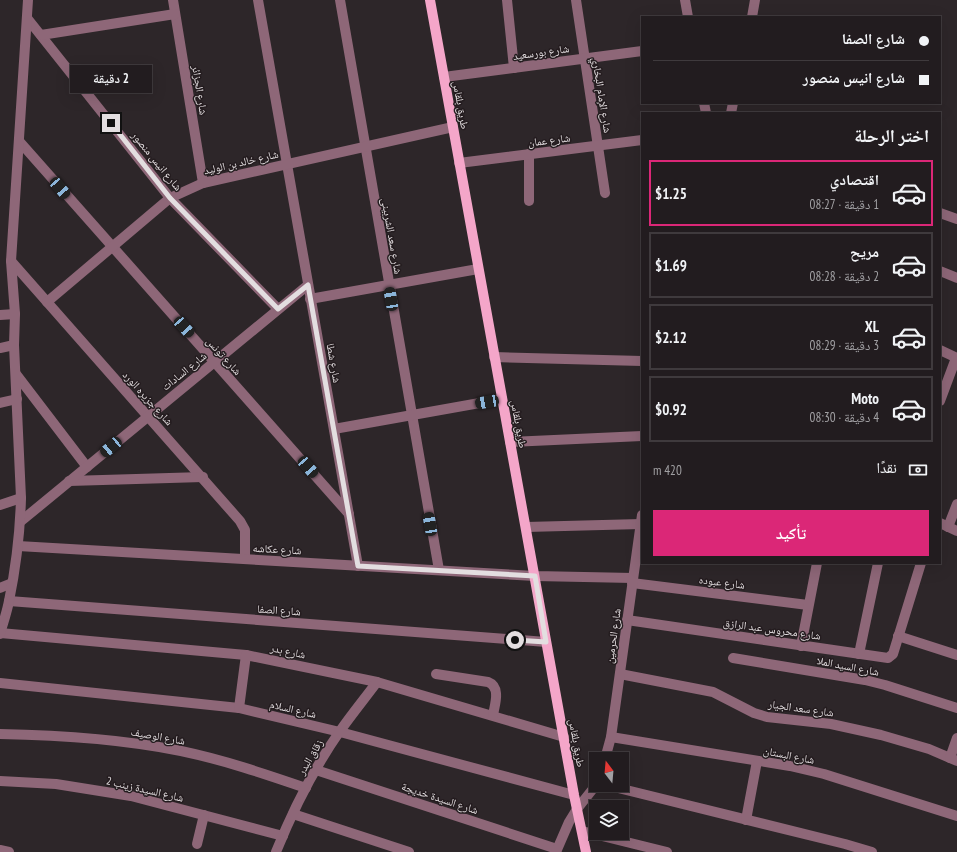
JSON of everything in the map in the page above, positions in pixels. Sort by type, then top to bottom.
[{"type":"main road","name":"طريق بلقاس","points":[[430,0],[574,795],[586,852]]},
{"type":"street","points":[[0,633],[9,601],[18,546],[20,522],[21,498],[14,345],[15,314],[11,261],[28,0]]},
{"type":"street","name":"شارع الجزائر","points":[[173,0],[203,183]]},
{"type":"street","name":"شارع شطا","points":[[258,0],[358,566]]},
{"type":"street","name":"شارع سعد الشربينى","points":[[340,0],[439,570]]},
{"type":"street","points":[[507,0],[514,68]]},
{"type":"street","name":"شارع الإمام البخاري","points":[[576,0],[605,193]]},
{"type":"street","points":[[685,0],[688,16]]},
{"type":"street","points":[[752,16],[756,0]]},
{"type":"street","points":[[41,36],[175,14]]},
{"type":"street","name":"شارع انيس منصور","points":[[27,18],[170,198],[278,309]]},
{"type":"street","name":"شارع بورسعيد","points":[[444,77],[641,51]]},
{"type":"street","name":"شارع خالد بن الوليد","points":[[47,302],[170,198],[203,183],[453,127]]},
{"type":"street","name":"شارع عمان","points":[[459,163],[641,140]]},
{"type":"street","name":"شارع تونس","points":[[19,141],[349,514]]},
{"type":"street","points":[[529,154],[529,201]]},
{"type":"street","points":[[941,213],[957,219]]},
{"type":"street","name":"شارع جزيره الورد","points":[[11,261],[242,523],[245,530],[245,559]]},
{"type":"street","points":[[310,299],[478,269]]},
{"type":"street","points":[[941,271],[957,278]]},
{"type":"street","name":"شارع السادات","points":[[20,522],[308,285]]},
{"type":"street","points":[[0,315],[15,314]]},
{"type":"street","points":[[0,348],[14,345]]},
{"type":"street","points":[[941,350],[957,358],[941,398]]},
{"type":"street","points":[[494,357],[641,361]]},
{"type":"street","points":[[16,374],[87,467]]},
{"type":"street","points":[[0,403],[17,399]]},
{"type":"street","points":[[334,429],[502,399]]},
{"type":"street","points":[[510,442],[641,436]]},
{"type":"street","points":[[69,481],[203,477]]},
{"type":"street","points":[[0,505],[21,498]]},
{"type":"street","points":[[948,527],[957,504]]},
{"type":"street","points":[[526,527],[641,520]]},
{"type":"street","name":"شارع الحرمين","points":[[607,752],[611,737],[641,520]]},
{"type":"street","name":"شارع عكاشه","points":[[18,546],[535,576]]},
{"type":"street","points":[[801,646],[817,564]]},
{"type":"street","points":[[858,654],[878,564]]},
{"type":"street","name":"شارع محروس عبد الرازق","points":[[627,620],[888,658],[892,654],[921,564]]},
{"type":"street","name":"شارع عبوده","points":[[535,576],[633,581],[808,605]]},
{"type":"street","points":[[0,588],[12,583]]},
{"type":"street","name":"شارع الصفا","points":[[9,601],[546,642]]},
{"type":"street","name":"شارع بدر","points":[[0,633],[246,655],[377,682],[564,736]]},
{"type":"street","points":[[898,636],[957,655]]},
{"type":"street","points":[[240,708],[246,655]]},
{"type":"street","name":"شارع السيد الملا","points":[[733,658],[864,680],[885,685],[957,708]]},
{"type":"street","points":[[436,674],[493,684],[496,688],[493,715]]},
{"type":"street","name":"شارع سعد الجيار","points":[[620,674],[712,692],[754,713],[768,717],[831,724],[881,735],[929,749],[954,759]]},
{"type":"street","name":"شارع السلام","points":[[0,682],[240,708],[340,732],[574,795]]},
{"type":"street","name":"زقاق البدر","points":[[276,852],[293,814],[316,770],[340,732],[377,682]]},
{"type":"street","name":"شارع الوصيف","points":[[0,734],[52,735],[117,741],[181,752],[245,767],[306,788]]},
{"type":"street","name":"شارع البستان","points":[[611,737],[790,766],[830,776],[957,816]]},
{"type":"street","points":[[954,759],[957,738]]},
{"type":"street","points":[[746,820],[757,761]]},
{"type":"street","name":"شارع السيدة خديجة","points":[[316,770],[557,851]]},
{"type":"street","name":"شارع السيدة زينب 2","points":[[0,781],[56,784],[131,796],[283,836]]},
{"type":"street","points":[[629,791],[859,850],[872,852]]},
{"type":"street","points":[[557,851],[566,829],[577,809],[590,792]]},
{"type":"street","points":[[293,814],[409,852]]},
{"type":"street","points":[[197,844],[204,815]]},
{"type":"street","points":[[582,831],[667,852]]},
{"type":"street","points":[[0,850],[9,852]]},
{"type":"route","points":[[111,123],[170,198],[278,309],[308,285],[358,566],[535,576],[546,642],[515,640]]}]
